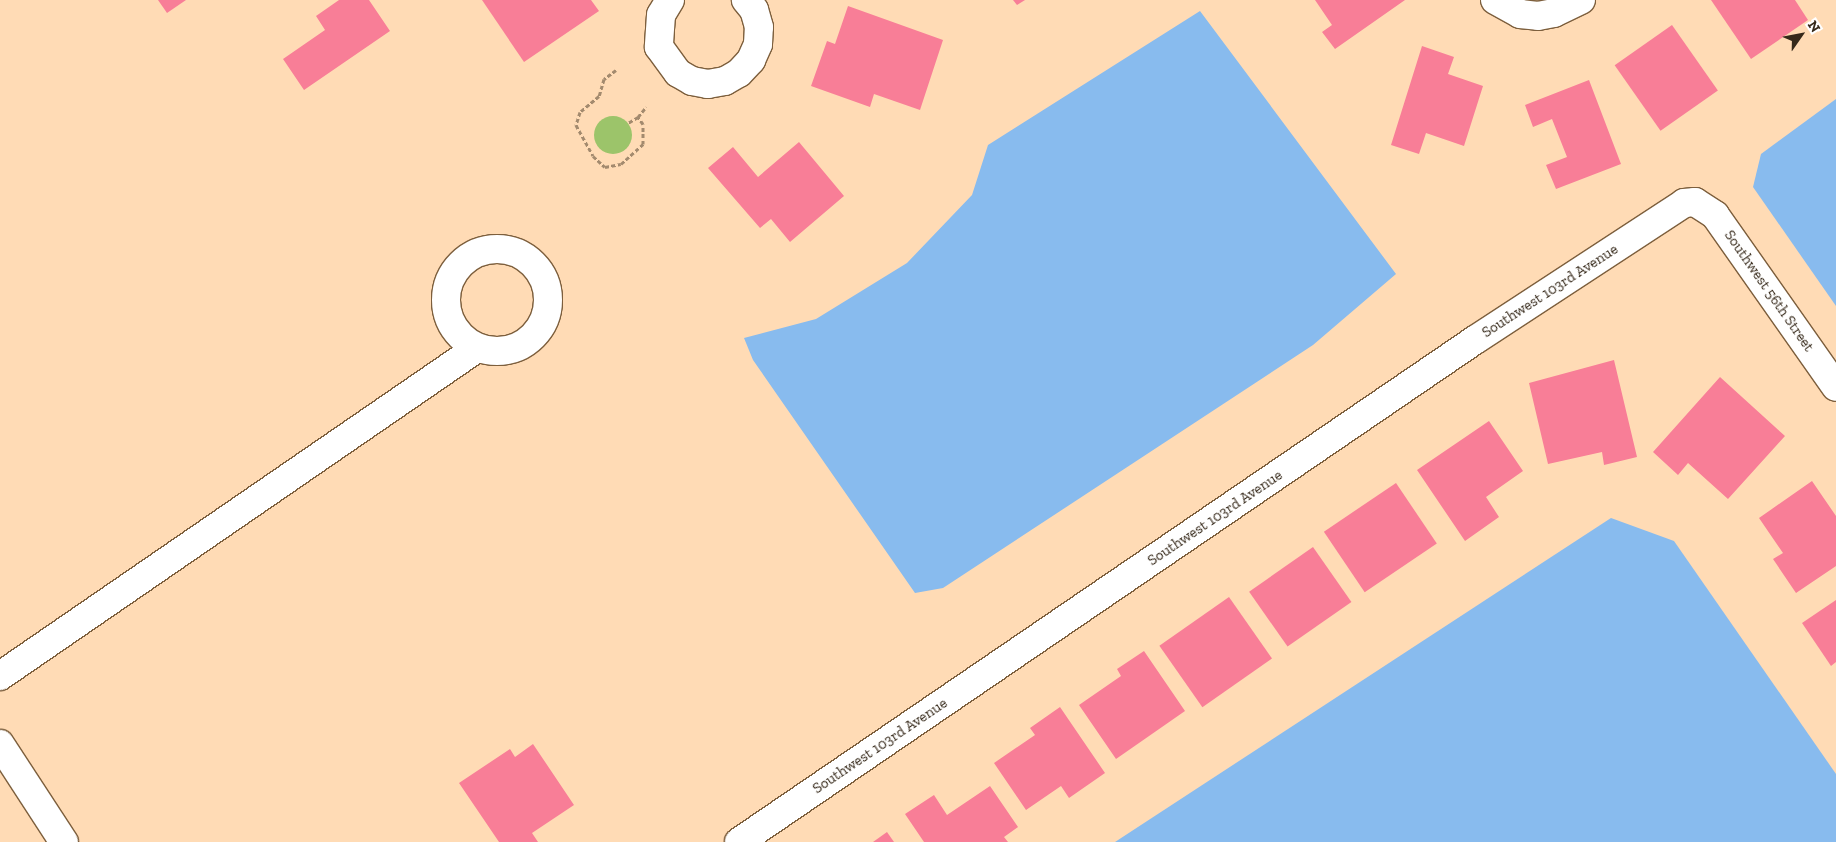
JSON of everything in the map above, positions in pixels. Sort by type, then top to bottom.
[{"type":"street","points":[[670,0],[661,15],[659,47],[678,73],[692,81],[708,84],[732,77],[751,60],[758,44],[759,27],[754,10],[746,0]]},
{"type":"street","points":[[1495,0],[1510,11],[1527,16],[1554,13],[1581,0]]},
{"type":"street","name":"Southwest 56th Street","points":[[1695,202],[1715,216],[1836,387]]},
{"type":"street","name":"Southwest 103rd Avenue","points":[[739,842],[1475,340],[1676,208],[1695,202]]},
{"type":"street","points":[[0,676],[477,348]]},
{"type":"street","points":[[0,744],[64,842]]},
{"type":"path","points":[[616,70],[608,74],[599,96],[576,119],[578,132],[598,162],[605,167],[613,166],[621,164],[643,144],[643,124],[638,117]]},
{"type":"path","points":[[628,123],[638,117],[646,107]]},
{"type":"green space","points":[[613,116],[627,121],[632,135],[627,149],[613,154],[599,149],[594,135],[599,121]]},
{"type":"water","points":[[1200,11],[1396,274],[1313,345],[943,588],[915,593],[753,360],[744,338],[816,319],[907,263],[972,195],[988,145]]},
{"type":"water","points":[[1836,99],[1836,306],[1753,187],[1761,154]]},
{"type":"water","points":[[1611,518],[1674,541],[1836,774],[1836,842],[1115,842]]},
{"type":"building","points":[[158,0],[186,0],[167,13]]},
{"type":"building","points":[[339,0],[369,0],[390,31],[304,90],[283,59],[325,30],[316,16]]},
{"type":"building","points":[[482,0],[591,0],[599,11],[524,62]]},
{"type":"building","points":[[1013,0],[1025,0],[1017,5]]},
{"type":"building","points":[[1315,0],[1405,0],[1335,49],[1322,32],[1332,25]]},
{"type":"building","points":[[1711,0],[1795,0],[1808,20],[1751,59]]},
{"type":"building","points":[[848,6],[943,40],[920,110],[874,94],[870,107],[811,86],[827,41],[835,44]]},
{"type":"building","points":[[1672,25],[1718,91],[1661,131],[1615,65]]},
{"type":"building","points":[[1422,46],[1454,57],[1448,74],[1483,86],[1464,146],[1426,133],[1419,154],[1391,145]]},
{"type":"building","points":[[1589,80],[1621,164],[1556,189],[1546,165],[1567,157],[1552,119],[1533,127],[1525,105]]},
{"type":"building","points":[[799,142],[844,196],[790,242],[771,219],[760,228],[708,168],[733,147],[758,177]]},
{"type":"building","points":[[1614,360],[1637,457],[1604,465],[1602,452],[1548,464],[1529,383]]},
{"type":"building","points":[[1720,377],[1785,436],[1728,499],[1688,463],[1678,475],[1653,452]]},
{"type":"building","points":[[1489,421],[1523,471],[1486,497],[1499,517],[1465,541],[1417,470]]},
{"type":"building","points":[[1812,481],[1836,516],[1836,566],[1796,593],[1773,559],[1783,553],[1759,518]]},
{"type":"building","points":[[1396,483],[1437,544],[1365,592],[1324,532]]},
{"type":"building","points":[[1313,547],[1351,602],[1288,647],[1249,592]]},
{"type":"building","points":[[1229,597],[1272,658],[1202,707],[1159,646]]},
{"type":"building","points":[[1836,600],[1836,662],[1831,666],[1802,623]]},
{"type":"building","points":[[1144,651],[1185,711],[1116,759],[1079,705],[1121,676],[1117,669]]},
{"type":"building","points":[[1060,707],[1105,773],[1069,798],[1061,786],[1026,810],[994,763],[1035,735],[1030,728]]},
{"type":"building","points":[[533,744],[574,805],[532,833],[538,842],[499,842],[459,783],[510,749],[515,757]]},
{"type":"building","points":[[990,786],[1018,827],[1004,837],[1008,842],[924,842],[905,814],[934,795],[947,815]]},
{"type":"building","points":[[887,832],[894,842],[873,842]]}]
